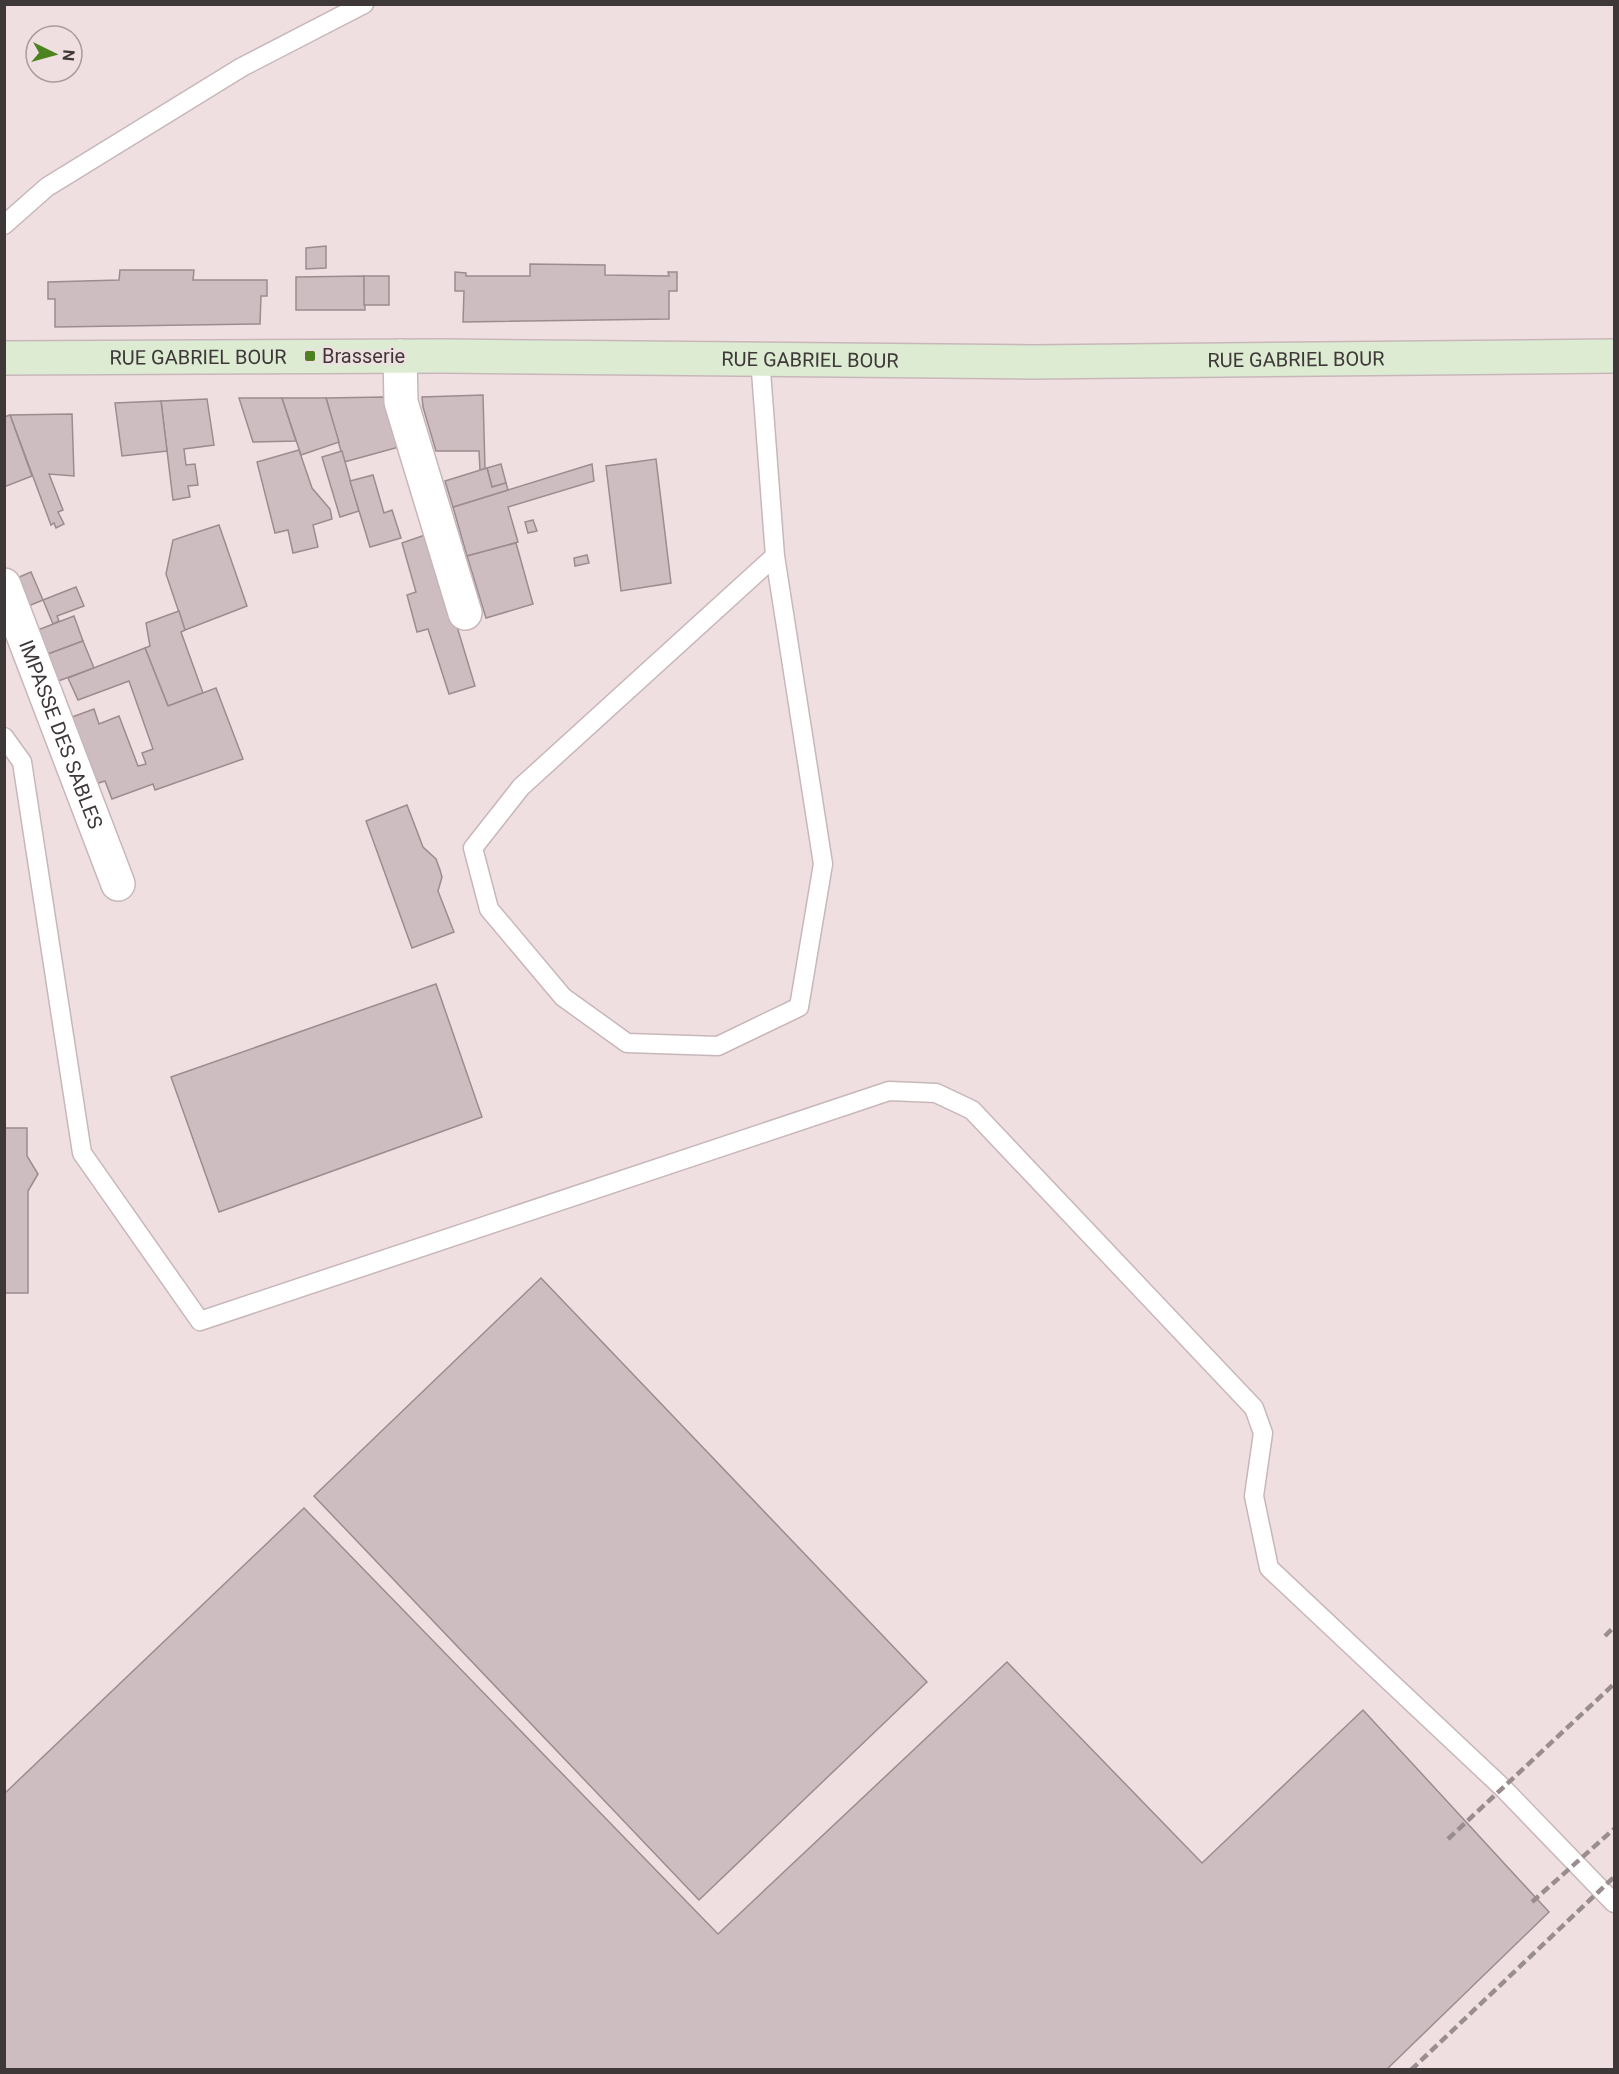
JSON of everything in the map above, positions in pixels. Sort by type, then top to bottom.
[{"type":"main road","name":"RUE GABRIEL BOUR","points":[[4,358],[400,356],[1031,362],[1614,356]]},
{"type":"street","points":[[400,356],[401,402],[465,613]]},
{"type":"street","name":"IMPASSE DES SABLES","points":[[4,585],[118,884]]},
{"type":"lane","points":[[4,225],[47,187],[242,67],[364,4]]},
{"type":"lane","points":[[760,358],[775,556],[823,864],[799,1007],[718,1046],[627,1043],[563,997],[489,909],[473,848],[520,787],[775,556]]},
{"type":"lane","points":[[4,737],[22,762],[82,1153],[200,1321],[890,1091],[936,1093],[972,1110],[1254,1408],[1263,1433],[1254,1496],[1269,1568],[1503,1788],[1614,1903]]},
{"type":"building","points":[[326,246],[326,268],[306,269],[306,248]]},
{"type":"building","points":[[530,264],[605,265],[605,275],[669,276],[668,272],[677,272],[677,291],[669,291],[669,319],[463,322],[464,291],[455,291],[455,272],[466,273],[466,276],[530,276]]},
{"type":"building","points":[[120,270],[194,270],[193,280],[267,280],[267,296],[261,296],[260,324],[55,327],[55,299],[48,299],[48,282],[119,280]]},
{"type":"building","points":[[364,276],[365,310],[296,310],[296,277]]},
{"type":"building","points":[[364,276],[389,276],[389,305],[364,305]]},
{"type":"building","points":[[483,395],[485,469],[480,470],[479,451],[436,451],[422,397]]},
{"type":"building","points":[[384,397],[399,447],[344,462],[326,398]]},
{"type":"building","points":[[239,398],[282,398],[296,441],[253,442]]},
{"type":"building","points":[[282,398],[326,398],[339,442],[301,455]]},
{"type":"building","points":[[207,399],[214,445],[184,449],[186,465],[195,464],[198,485],[188,486],[190,497],[173,500],[161,401]]},
{"type":"building","points":[[161,401],[167,451],[122,456],[115,403]]},
{"type":"building","points":[[72,414],[74,476],[49,474],[63,510],[58,512],[64,524],[56,528],[54,523],[51,525],[10,415]]},
{"type":"building","points":[[10,415],[32,476],[4,487],[4,417]]},
{"type":"building","points":[[299,450],[312,488],[330,509],[332,519],[313,525],[318,547],[293,553],[288,530],[275,533],[257,462]]},
{"type":"building","points":[[342,451],[359,511],[340,517],[322,457]]},
{"type":"building","points":[[656,459],[671,583],[621,591],[606,466]]},
{"type":"building","points":[[501,464],[506,483],[492,487],[487,468]]},
{"type":"building","points":[[592,464],[594,481],[508,507],[518,542],[467,556],[453,507]]},
{"type":"building","points":[[487,468],[492,487],[506,483],[508,490],[453,507],[445,481]]},
{"type":"building","points":[[373,475],[384,513],[392,510],[401,538],[370,547],[350,481]]},
{"type":"building","points":[[533,520],[537,531],[528,533],[525,522]]},
{"type":"building","points":[[219,525],[247,606],[185,630],[166,574],[173,540]]},
{"type":"building","points":[[425,535],[450,621],[455,620],[475,686],[449,694],[428,629],[417,632],[407,595],[416,592],[402,543]]},
{"type":"building","points":[[516,543],[533,604],[486,618],[467,556]]},
{"type":"building","points":[[587,555],[589,563],[575,566],[574,558]]},
{"type":"building","points":[[31,572],[43,600],[21,609],[10,581]]},
{"type":"building","points":[[76,587],[84,606],[57,616],[59,621],[53,624],[43,600]]},
{"type":"building","points":[[179,611],[185,630],[181,632],[203,693],[168,706],[145,648],[150,646],[146,623]]},
{"type":"building","points":[[74,616],[83,641],[40,657],[30,633]]},
{"type":"building","points":[[83,641],[94,668],[50,684],[40,657]]},
{"type":"building","points":[[145,648],[168,706],[216,688],[243,759],[155,790],[153,784],[112,799],[105,781],[89,786],[64,720],[94,709],[99,724],[119,716],[138,766],[146,764],[142,753],[153,749],[129,681],[78,700],[68,678]]},
{"type":"building","points":[[407,805],[423,847],[436,859],[442,877],[438,891],[454,932],[412,948],[366,821]]},
{"type":"building","points":[[436,984],[482,1117],[219,1212],[171,1077]]},
{"type":"building","points":[[4,1128],[27,1128],[27,1156],[38,1174],[28,1191],[28,1293],[4,1293]]},
{"type":"building","points":[[541,1278],[927,1682],[699,1900],[314,1496]]},
{"type":"building","points":[[304,1508],[718,1934],[1007,1662],[1202,1863],[1363,1710],[1549,1912],[1386,2070],[4,2070],[4,1794]]},
{"type":"railway","points":[[1605,1636],[1614,1627]]},
{"type":"railway","points":[[1448,1839],[1614,1684]]},
{"type":"railway","points":[[1532,1902],[1614,1829]]},
{"type":"railway","points":[[1411,2070],[1614,1877]]},
{"type":"place","name":"Brasserie","points":[[310,356]]}]
